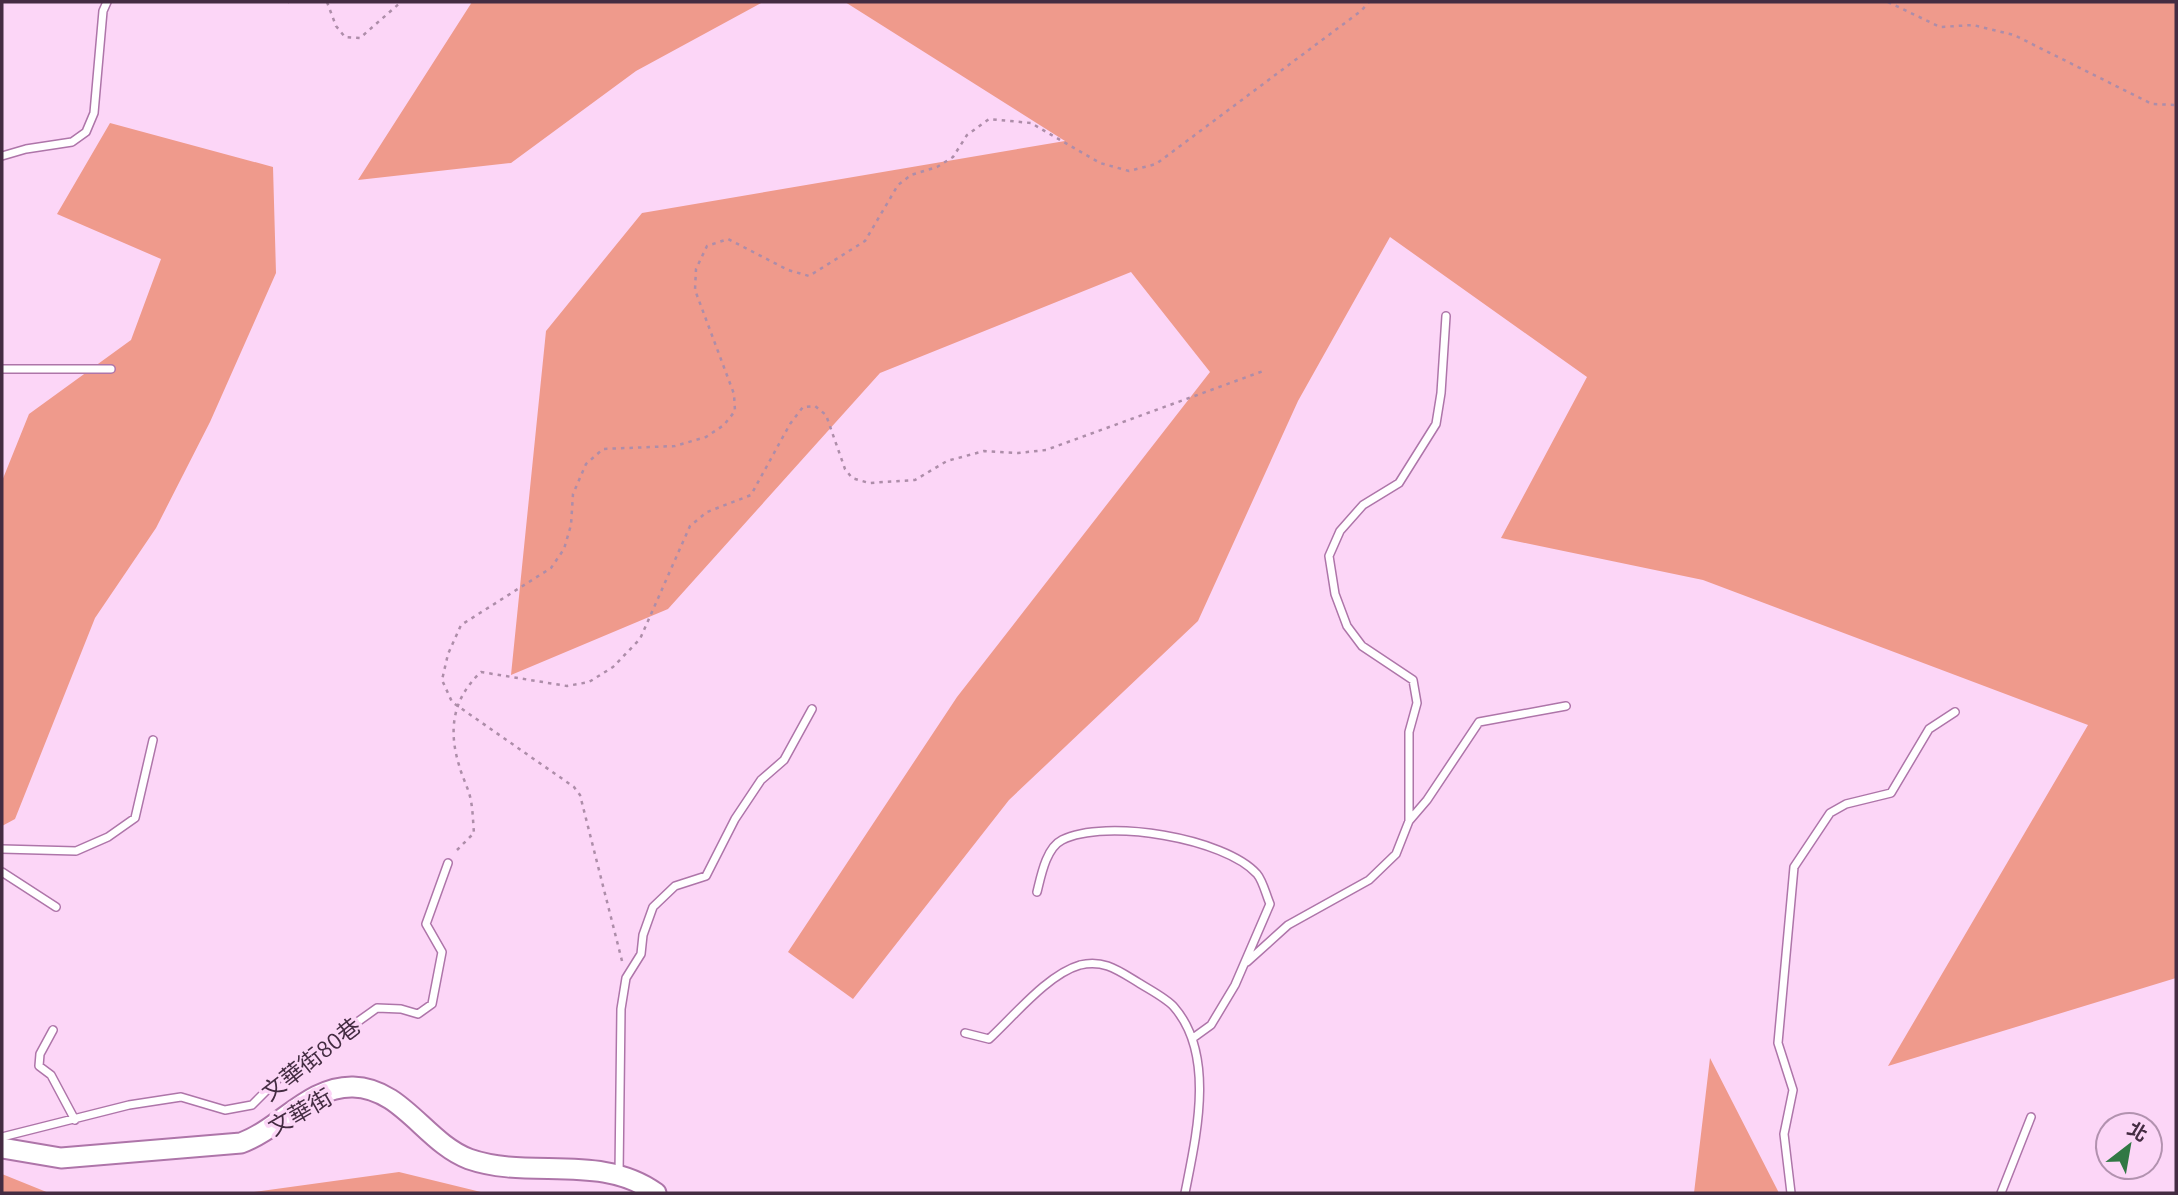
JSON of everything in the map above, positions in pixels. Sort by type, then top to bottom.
[{"type":"street","name":"文華街","points":[[2,1148],[61,1158],[240,1143],[256,1138],[320,1094],[352,1087],[371,1089],[388,1098],[435,1139],[468,1158],[506,1166],[583,1170],[620,1176],[656,1193]]},
{"type":"lane","points":[[2,156],[26,149],[72,142],[86,132],[94,113],[103,10],[107,2]]},
{"type":"lane","points":[[1409,821],[1409,732],[1417,703],[1413,680],[1362,646],[1347,626],[1335,594],[1329,556],[1340,531],[1363,505],[1399,483],[1436,424],[1441,393],[1446,316]]},
{"type":"lane","points":[[2,369],[111,369]]},
{"type":"lane","points":[[1244,965],[1288,925],[1370,880],[1396,854],[1409,821],[1427,800],[1479,723],[1566,706]]},
{"type":"lane","points":[[620,1176],[621,1009],[626,978],[641,954],[643,935],[653,907],[675,886],[706,876],[735,819],[761,780],[784,760],[812,709]]},
{"type":"lane","points":[[1791,1193],[1784,1134],[1793,1090],[1778,1043],[1794,867],[1830,813],[1846,804],[1891,793],[1929,729],[1955,712]]},
{"type":"lane","points":[[2,849],[76,850],[108,837],[135,818],[153,740]]},
{"type":"lane","points":[[1037,892],[1044,863],[1060,841],[1099,830],[1191,840],[1231,856],[1258,875],[1269,904],[1244,965],[1211,1025],[1193,1038]]},
{"type":"lane","name":"文華街80巷","points":[[2,1137],[129,1105],[181,1097],[225,1110],[252,1105],[279,1078],[377,1009],[401,1009],[418,1014],[432,1004],[442,952],[426,924],[448,863]]},
{"type":"lane","points":[[2,872],[57,907]]},
{"type":"lane","points":[[965,1033],[989,1039],[1051,981],[1079,965],[1104,963],[1174,1006],[1193,1038],[1201,1077],[1193,1154],[1185,1193]]},
{"type":"lane","points":[[53,1030],[40,1054],[39,1066],[51,1075],[75,1119]]},
{"type":"lane","points":[[2001,1193],[2031,1117]]},
{"type":"path","points":[[327,2],[336,26],[345,37],[360,38],[401,2]]},
{"type":"path","points":[[626,978],[580,795],[574,787],[452,702],[443,680],[448,654],[461,625],[551,568],[564,549],[573,494],[586,464],[603,449],[675,446],[706,437],[724,425],[734,411],[734,394],[695,290],[696,269],[708,246],[728,239],[788,270],[809,276],[865,241],[898,186],[911,175],[937,167],[953,157],[967,135],[989,119],[1031,123],[1100,163],[1129,171],[1156,164],[1361,11],[1369,2]]},
{"type":"path","points":[[1888,2],[1940,27],[1973,25],[2014,35],[2152,104],[2176,105]]},
{"type":"path","points":[[457,850],[474,833],[471,800],[458,763],[452,729],[468,684],[481,672],[567,685],[589,682],[613,667],[640,639],[690,526],[707,512],[751,495],[790,424],[803,407],[815,406],[826,415],[845,469],[852,478],[869,483],[915,480],[947,461],[984,451],[1018,453],[1045,450],[1266,370]]},
{"type":"shaded area","points":[[472,2],[763,2],[636,71],[511,163],[358,180]]},
{"type":"shaded area","points":[[845,2],[2176,2],[2176,978],[1888,1066],[2088,725],[1703,580],[1501,538],[1587,377],[1390,237],[1298,401],[1198,621],[1009,800],[853,999],[788,952],[957,697],[1210,372],[1131,272],[880,373],[668,609],[511,675],[546,331],[642,213],[1065,141]]},
{"type":"shaded area","points":[[110,123],[273,167],[276,273],[210,422],[156,528],[95,618],[15,819],[2,826],[2,481],[29,414],[131,340],[161,259],[57,214]]},
{"type":"shaded area","points":[[1710,1058],[1779,1193],[1694,1193]]},
{"type":"shaded area","points":[[399,1172],[485,1193],[246,1193]]},
{"type":"shaded area","points":[[2,1174],[49,1193],[2,1193]]}]
